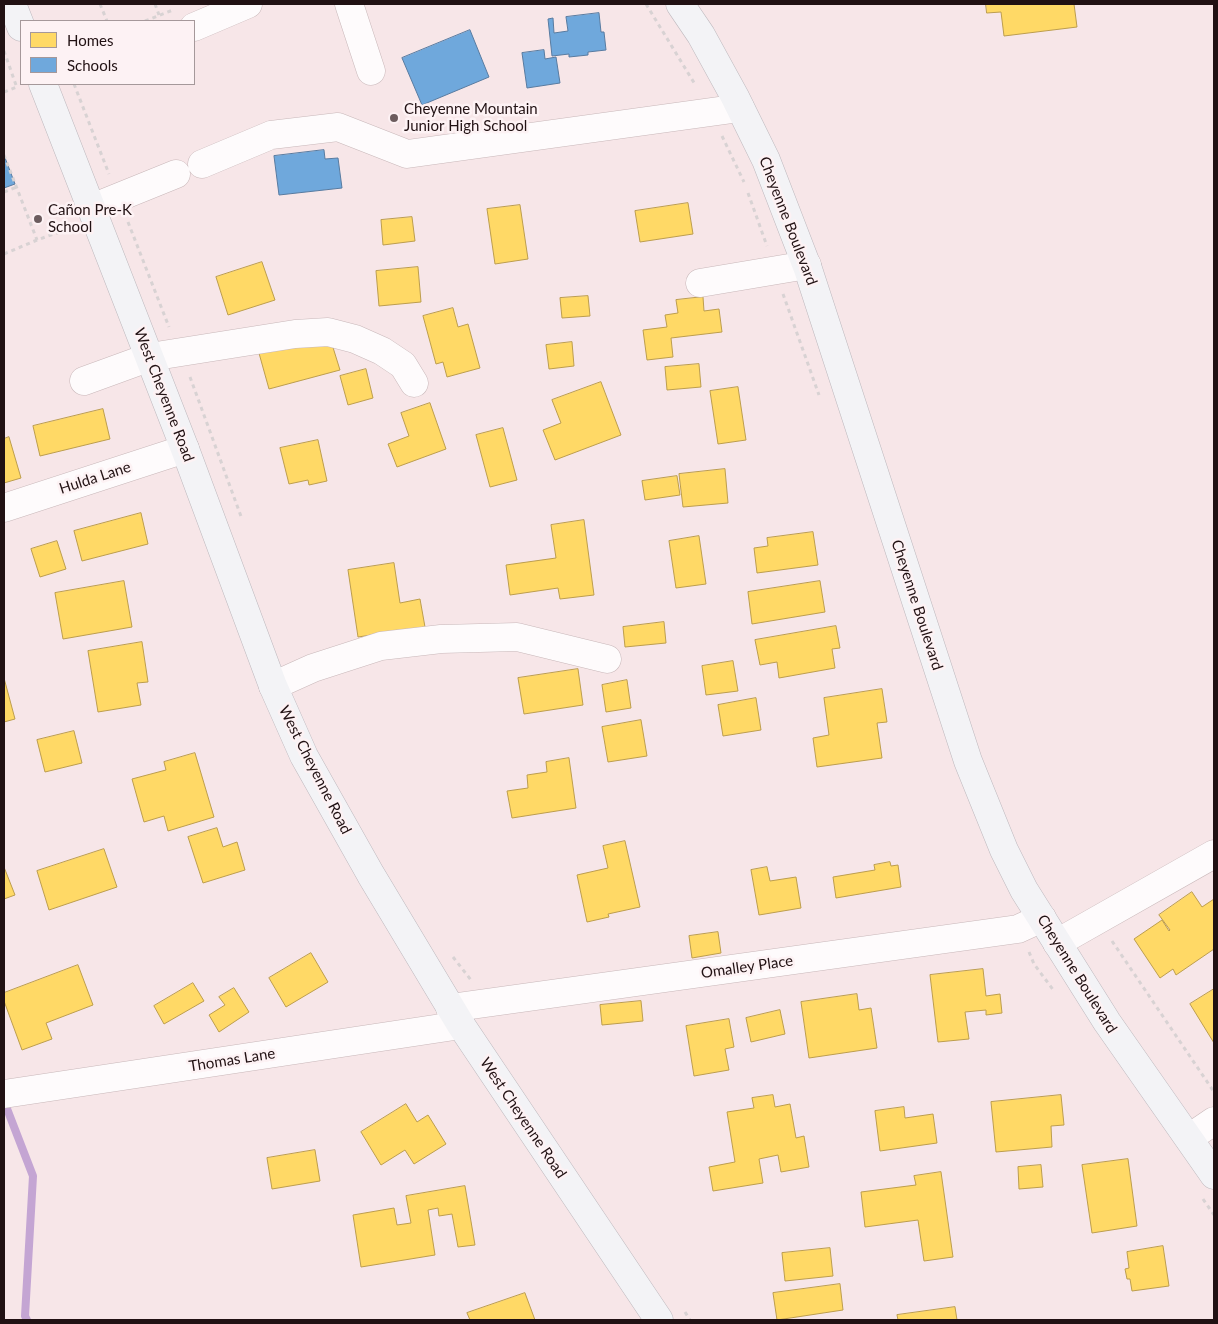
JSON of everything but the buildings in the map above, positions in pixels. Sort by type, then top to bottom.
[{"type":"main road","points":[[12,4],[20,24]]},
{"type":"main road","name":"Cheyenne Boulevard","points":[[680,4],[701,35],[766,160],[807,265],[968,761],[1004,850],[1024,890],[1107,1022],[1214,1175]]},
{"type":"main road","name":"West Cheyenne Road","points":[[44,85],[185,449],[273,686],[304,756],[371,875],[455,1017],[669,1312]]},
{"type":"street","points":[[184,18],[248,4]]},
{"type":"street","points":[[349,4],[371,71]]},
{"type":"street","points":[[202,164],[271,135],[338,127],[407,154],[740,108]]},
{"type":"street","points":[[92,208],[176,174]]},
{"type":"street","points":[[700,283],[807,265]]},
{"type":"street","points":[[84,381],[150,357],[295,334],[328,332],[355,339],[382,351],[402,365],[414,383]]},
{"type":"street","name":"Hulda Lane","points":[[4,508],[185,449]]},
{"type":"street","points":[[273,686],[313,668],[381,646],[441,639],[517,637],[607,659]]},
{"type":"street","points":[[1057,943],[1214,854]]},
{"type":"street","name":"Omalley Place","points":[[455,1017],[485,1003],[1018,929],[1042,918]]},
{"type":"street","name":"Thomas Lane","points":[[4,1094],[455,1017]]},
{"type":"street","points":[[1188,1138],[1214,1121]]},
{"type":"path","points":[[100,4],[107,20]]},
{"type":"path","points":[[155,4],[160,16]]},
{"type":"path","points":[[148,20],[160,16],[184,18]]},
{"type":"path","points":[[4,50],[17,87],[4,92]]},
{"type":"path","points":[[74,85],[202,407],[243,525]]},
{"type":"path","points":[[4,155],[37,240]]},
{"type":"path","points":[[4,192],[17,187]]},
{"type":"path","points":[[4,254],[72,228]]},
{"type":"path","points":[[1097,919],[1214,1092]]},
{"type":"path","points":[[447,949],[472,981],[485,1003]]},
{"type":"path","points":[[669,1312],[690,1320]]},
{"type":"waterway","points":[[4,1101],[33,1176],[25,1316],[27,1320]]},
{"type":"place","name":"Cheyenne Mountain Junior High School","points":[[394,118]]},
{"type":"place","name":"Cañon Pre-K School","points":[[38,219]]}]
